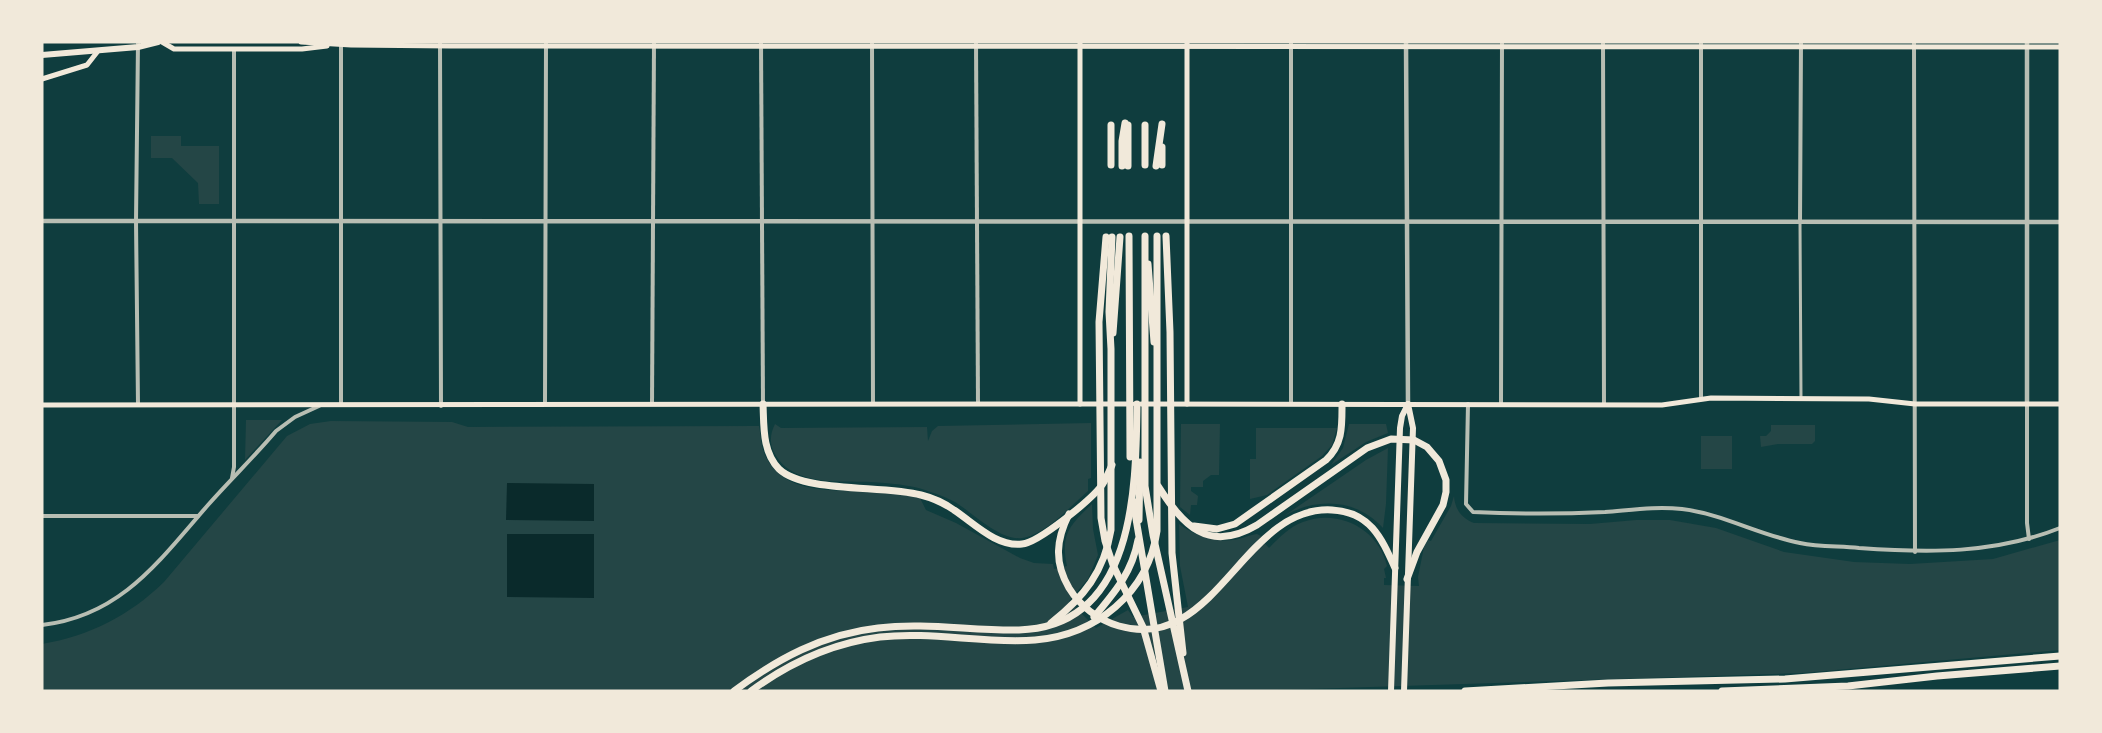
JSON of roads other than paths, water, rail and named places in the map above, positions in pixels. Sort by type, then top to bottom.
[{"type":"highway","points":[[1125,166],[1122,141],[1126,123]]},
{"type":"highway","points":[[1159,165],[1162,124]]},
{"type":"highway","points":[[1111,125],[1111,165]]},
{"type":"highway","points":[[1145,125],[1145,165]]},
{"type":"highway","points":[[1129,236],[1131,474],[1135,513],[1153,610],[1163,691]]},
{"type":"highway","points":[[751,691],[775,674],[801,660],[858,641],[904,636],[1037,639],[1063,634],[1088,624],[1107,615],[1123,601],[1139,581],[1152,551],[1157,525],[1156,363],[1145,236],[1144,467],[1150,522],[1168,607],[1189,691]]},
{"type":"highway","points":[[1166,236],[1170,324],[1172,553],[1189,691]]},
{"type":"highway","points":[[1112,349],[1109,312],[1109,237],[1100,315],[1100,510],[1105,541],[1113,565],[1138,614],[1163,691]]},
{"type":"highway","points":[[1076,608],[1102,562],[1112,524],[1112,349],[1120,237]]},
{"type":"highway","points":[[1156,363],[1158,340],[1157,237]]},
{"type":"highway","points":[[763,404],[769,454],[779,469],[798,480],[828,485],[892,489],[921,495],[945,504],[995,538],[1011,544],[1035,541],[1091,496],[1103,484],[1112,465]]},
{"type":"highway","points":[[734,691],[763,669],[799,650],[821,641],[859,631],[904,626],[1020,630],[1046,626],[1076,608],[1098,592],[1110,576],[1121,550],[1128,522],[1137,439],[1137,404]]},
{"type":"highway","points":[[1189,525],[1212,529],[1235,524],[1326,460],[1340,441],[1342,404]]},
{"type":"highway","points":[[1088,624],[1117,590],[1132,564],[1138,535],[1140,454],[1137,439]]},
{"type":"highway","points":[[1156,483],[1180,517],[1189,525],[1202,533],[1217,537],[1244,532],[1262,522],[1363,451],[1389,439],[1408,439],[1427,447],[1437,457],[1444,470],[1447,489],[1443,505],[1419,549],[1407,579]]},
{"type":"highway","points":[[1069,514],[1059,541],[1061,567],[1073,594],[1093,613],[1120,626],[1148,629],[1171,624],[1188,615],[1279,526],[1296,515],[1314,510],[1337,510],[1357,517],[1372,527],[1383,541],[1395,568]]},
{"type":"highway","points":[[1465,691],[1608,683],[1796,679],[2060,656]]},
{"type":"highway","points":[[1722,691],[1848,686],[2060,666]]},
{"type":"main road","points":[[42,54],[98,51],[160,42],[174,49],[234,50],[302,49],[341,43]]},
{"type":"main road","points":[[301,42],[440,44],[2027,44],[2060,46]]},
{"type":"main road","points":[[1080,44],[1080,404]]},
{"type":"main road","points":[[1187,44],[1187,404]]},
{"type":"main road","points":[[42,79],[87,65],[98,51]]},
{"type":"main road","points":[[42,405],[1604,405],[1669,404],[1701,399],[1802,398],[1869,399],[1915,404],[2060,404]]},
{"type":"main road","points":[[1391,691],[1400,428],[1402,416],[1408,404]]},
{"type":"main road","points":[[1404,691],[1413,428],[1408,404]]},
{"type":"street","points":[[340,405],[341,43]]},
{"type":"street","points":[[138,44],[136,221],[138,405]]},
{"type":"street","points":[[440,44],[441,406]]},
{"type":"street","points":[[545,404],[546,44]]},
{"type":"street","points":[[652,404],[654,44]]},
{"type":"street","points":[[761,44],[763,404]]},
{"type":"street","points":[[873,44],[873,404]]},
{"type":"street","points":[[976,44],[978,404]]},
{"type":"street","points":[[1291,44],[1291,404]]},
{"type":"street","points":[[1406,44],[1408,404]]},
{"type":"street","points":[[1502,44],[1502,404]]},
{"type":"street","points":[[1603,44],[1604,405]]},
{"type":"street","points":[[1701,44],[1701,399]]},
{"type":"street","points":[[1801,44],[1802,398]]},
{"type":"street","points":[[1914,44],[1915,552]]},
{"type":"street","points":[[2027,44],[2027,523],[2029,539]]},
{"type":"street","points":[[232,478],[234,468],[234,50]]},
{"type":"street","points":[[42,221],[2060,222]]},
{"type":"street","points":[[1468,404],[1466,504],[1473,512],[1597,512],[1644,507],[1681,509],[1712,514],[1764,534],[1801,543],[1915,552],[1982,549],[2029,539],[2060,528]]},
{"type":"street","points":[[42,625],[72,620],[115,600],[150,571],[276,431],[286,422],[321,405]]},
{"type":"street","points":[[42,516],[199,516]]}]
